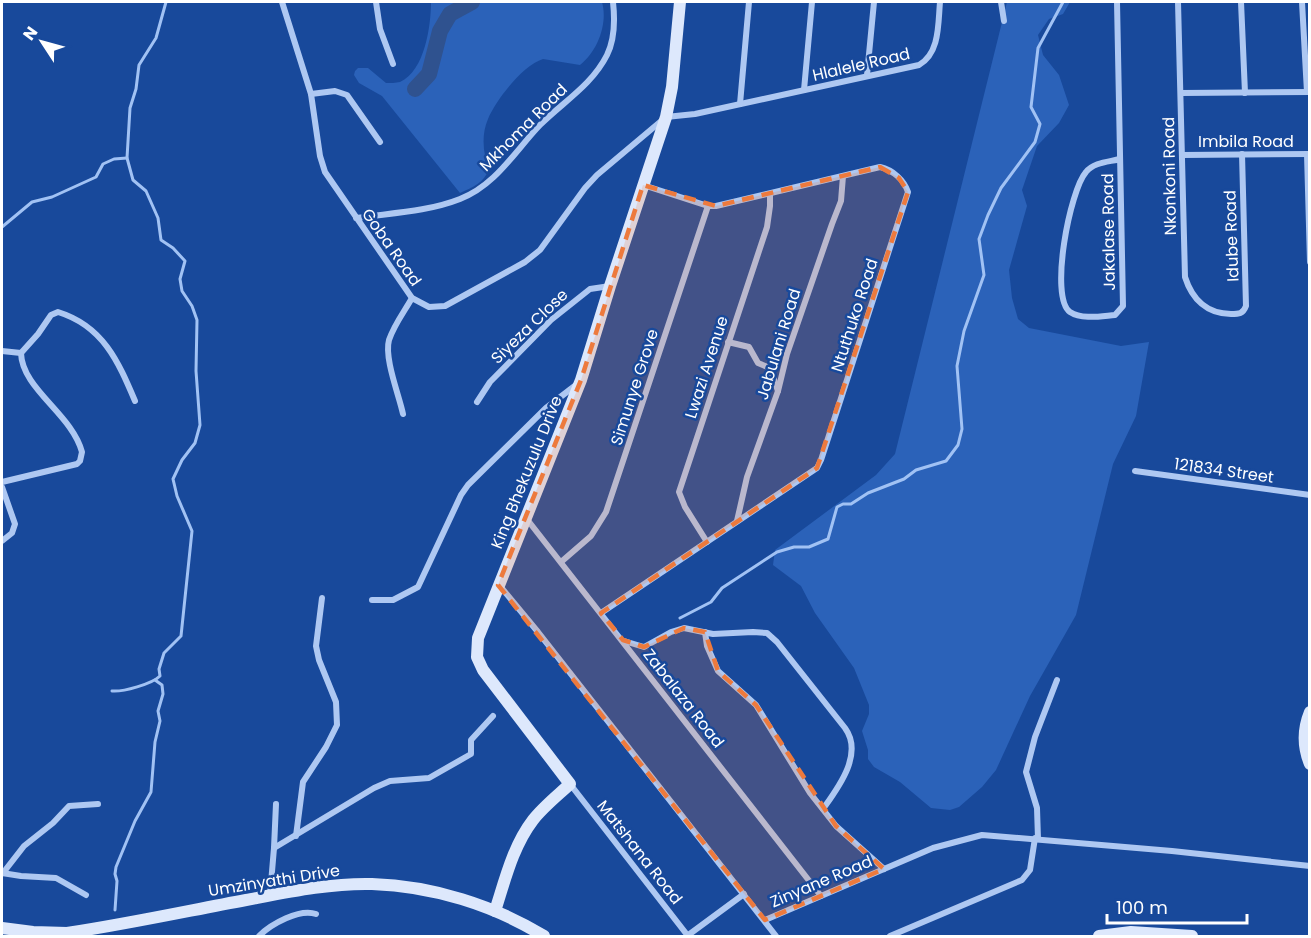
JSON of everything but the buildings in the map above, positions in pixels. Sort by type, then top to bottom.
[{"type":"street","name":"Goba Road","points":[[282,2],[311,94],[323,168],[412,298],[429,307],[445,306],[530,259],[540,250],[593,179],[666,117]]},
{"type":"street","points":[[376,2],[380,29],[393,64]]},
{"type":"street","name":"Mkhoma Road","points":[[356,218],[446,204],[470,194],[488,181],[508,163],[541,124],[593,76],[606,58],[613,41],[613,2]]},
{"type":"street","name":"King Bhekuzulu Drive","points":[[570,784],[483,670],[477,651],[478,638],[581,380],[666,117],[672,87],[680,2]]},
{"type":"street","points":[[740,104],[749,2]]},
{"type":"street","points":[[804,90],[812,2]]},
{"type":"street","points":[[867,75],[874,2]]},
{"type":"street","name":"Hlalele Road","points":[[666,117],[695,114],[919,65],[933,51],[940,2]]},
{"type":"street","points":[[1001,2],[1004,21]]},
{"type":"street","name":"Jakalase Road","points":[[1118,2],[1123,304],[1121,310],[1115,315],[1080,316],[1067,310],[1063,297],[1062,264],[1065,234],[1078,186],[1084,174],[1091,167],[1120,159]]},
{"type":"street","name":"Nkonkoni Road","points":[[1179,2],[1185,279],[1196,297],[1214,313],[1239,314]]},
{"type":"street","points":[[1241,2],[1245,93]]},
{"type":"street","points":[[1181,93],[1308,92],[1307,30],[1302,2]]},
{"type":"street","points":[[311,94],[330,91],[347,95],[380,142]]},
{"type":"street","name":"Idube Road","points":[[1239,314],[1246,306],[1242,154]]},
{"type":"street","points":[[1308,154],[1310,262]]},
{"type":"street","name":"Imbila Road","points":[[1182,155],[1308,154]]},
{"type":"street","name":"Ntuthuko Road","points":[[601,613],[805,478],[819,464],[907,196],[904,184],[895,174],[884,168],[716,206],[708,206],[643,185]]},
{"type":"street","name":"Jabulani Road","points":[[737,521],[747,477],[778,391],[787,354],[840,206],[843,176]]},
{"type":"street","name":"Lwazi Avenue","points":[[707,542],[685,507],[680,492],[766,227],[770,194]]},
{"type":"street","name":"Simunye Grove","points":[[561,562],[591,536],[606,512],[708,206]]},
{"type":"street","name":"Siyeza Close","points":[[477,402],[490,382],[551,320],[590,289],[610,286]]},
{"type":"street","points":[[403,414],[388,360],[389,342],[412,298]]},
{"type":"street","points":[[2,482],[77,464],[80,461],[82,452],[62,415],[28,377],[23,367],[21,353],[51,315],[58,312],[67,314],[89,328],[106,345],[120,368],[135,401]]},
{"type":"street","points":[[728,342],[749,347],[758,363],[770,368],[778,391]]},
{"type":"street","points":[[2,351],[21,353]]},
{"type":"street","points":[[372,600],[393,600],[418,587],[461,495],[468,485],[546,408],[581,380]]},
{"type":"street","name":"121834 Street","points":[[1136,471],[1310,495]]},
{"type":"street","points":[[2,487],[15,524],[12,533],[2,541]]},
{"type":"street","name":"Zabalaza Road","points":[[525,517],[821,896]]},
{"type":"street","name":"Zinyane Road","points":[[498,585],[765,920],[933,848],[971,837],[991,835],[1310,866]]},
{"type":"street","points":[[296,836],[303,782],[326,747],[337,724],[336,702],[319,660],[316,646],[322,598]]},
{"type":"street","points":[[623,640],[644,646],[670,632],[684,628],[705,632],[767,633],[780,645],[848,731],[851,750],[846,771],[840,785],[823,809]]},
{"type":"street","points":[[705,632],[707,646],[718,671],[756,705],[802,781],[842,832],[884,869]]},
{"type":"street","points":[[890,936],[1022,880],[1030,870],[1036,838],[1037,808],[1026,772],[1035,738],[1056,680]]},
{"type":"street","points":[[1310,712],[1304,734],[1305,751],[1310,764]]},
{"type":"street","points":[[274,848],[374,788],[390,781],[429,778],[461,761],[471,754],[471,740],[494,716]]},
{"type":"street","points":[[495,911],[513,857],[527,829],[540,812],[570,784]]},
{"type":"street","name":"Matshana Road","points":[[570,784],[687,936]]},
{"type":"street","points":[[2,873],[24,846],[53,823],[69,806],[98,804]]},
{"type":"street","points":[[270,894],[276,804]]},
{"type":"street","points":[[2,873],[56,878],[86,895]]},
{"type":"street","name":"Umzinyathi Drive","points":[[2,928],[53,935],[270,894],[340,885],[386,885],[441,894],[495,911],[544,936]]},
{"type":"street","points":[[687,936],[744,894]]},
{"type":"street","points":[[259,936],[299,914],[308,912],[316,914]]},
{"type":"street","points":[[765,920],[776,936]]},
{"type":"street","points":[[1099,936],[1131,932],[1192,936]]},
{"type":"highlighted area","points":[[880,167],[899,178],[908,192],[817,468],[601,613],[623,640],[644,647],[684,628],[705,632],[718,671],[756,705],[836,826],[884,869],[765,920],[498,585],[581,380],[643,185],[716,206]]},
{"type":"shaded area","points":[[431,2],[602,2],[604,10],[600,36],[592,52],[580,65],[543,59],[527,68],[504,93],[492,111],[484,131],[484,151],[489,169],[487,174],[474,186],[460,193],[382,96],[359,83],[354,75],[358,68],[368,68],[386,83],[400,82],[409,76],[421,58],[425,46],[430,23]]},
{"type":"shaded area","points":[[1007,2],[1070,2],[1063,14],[1049,19],[1038,35],[1043,55],[1059,75],[1069,105],[1059,123],[1037,146],[1022,190],[1027,206],[1009,270],[1012,298],[1018,319],[1029,328],[1121,346],[1149,342],[1136,416],[1113,464],[1076,615],[1030,696],[996,770],[982,787],[959,807],[950,810],[931,808],[900,782],[874,767],[868,759],[868,750],[862,731],[869,714],[869,705],[854,668],[815,613],[801,586],[773,565],[775,550],[876,475],[895,454]]},
{"type":"waterway","points":[[112,691],[137,687],[160,676],[159,669],[164,653],[181,636],[192,531],[177,496],[173,479],[182,460],[195,443],[200,425],[196,371],[197,320],[192,306],[182,291],[180,279],[185,261],[173,248],[161,240],[158,218],[146,191],[133,180],[127,158],[130,108],[136,89],[139,65],[156,38],[166,2]]},
{"type":"waterway","points":[[415,89],[429,74],[440,31],[450,14],[472,2]]},
{"type":"waterway","points":[[680,618],[711,602],[722,588],[777,552],[794,547],[809,547],[828,539],[837,507],[851,504],[868,493],[904,479],[916,470],[946,461],[958,445],[962,429],[957,366],[964,331],[984,275],[979,239],[1001,188],[1035,142],[1040,124],[1031,107],[1038,48],[1063,2]]},
{"type":"waterway","points":[[2,227],[32,202],[52,197],[96,177],[103,164],[114,159],[127,158]]},
{"type":"waterway","points":[[115,910],[116,867],[135,821],[151,792],[155,742],[160,721],[158,711],[163,694],[162,685],[155,680]]}]
